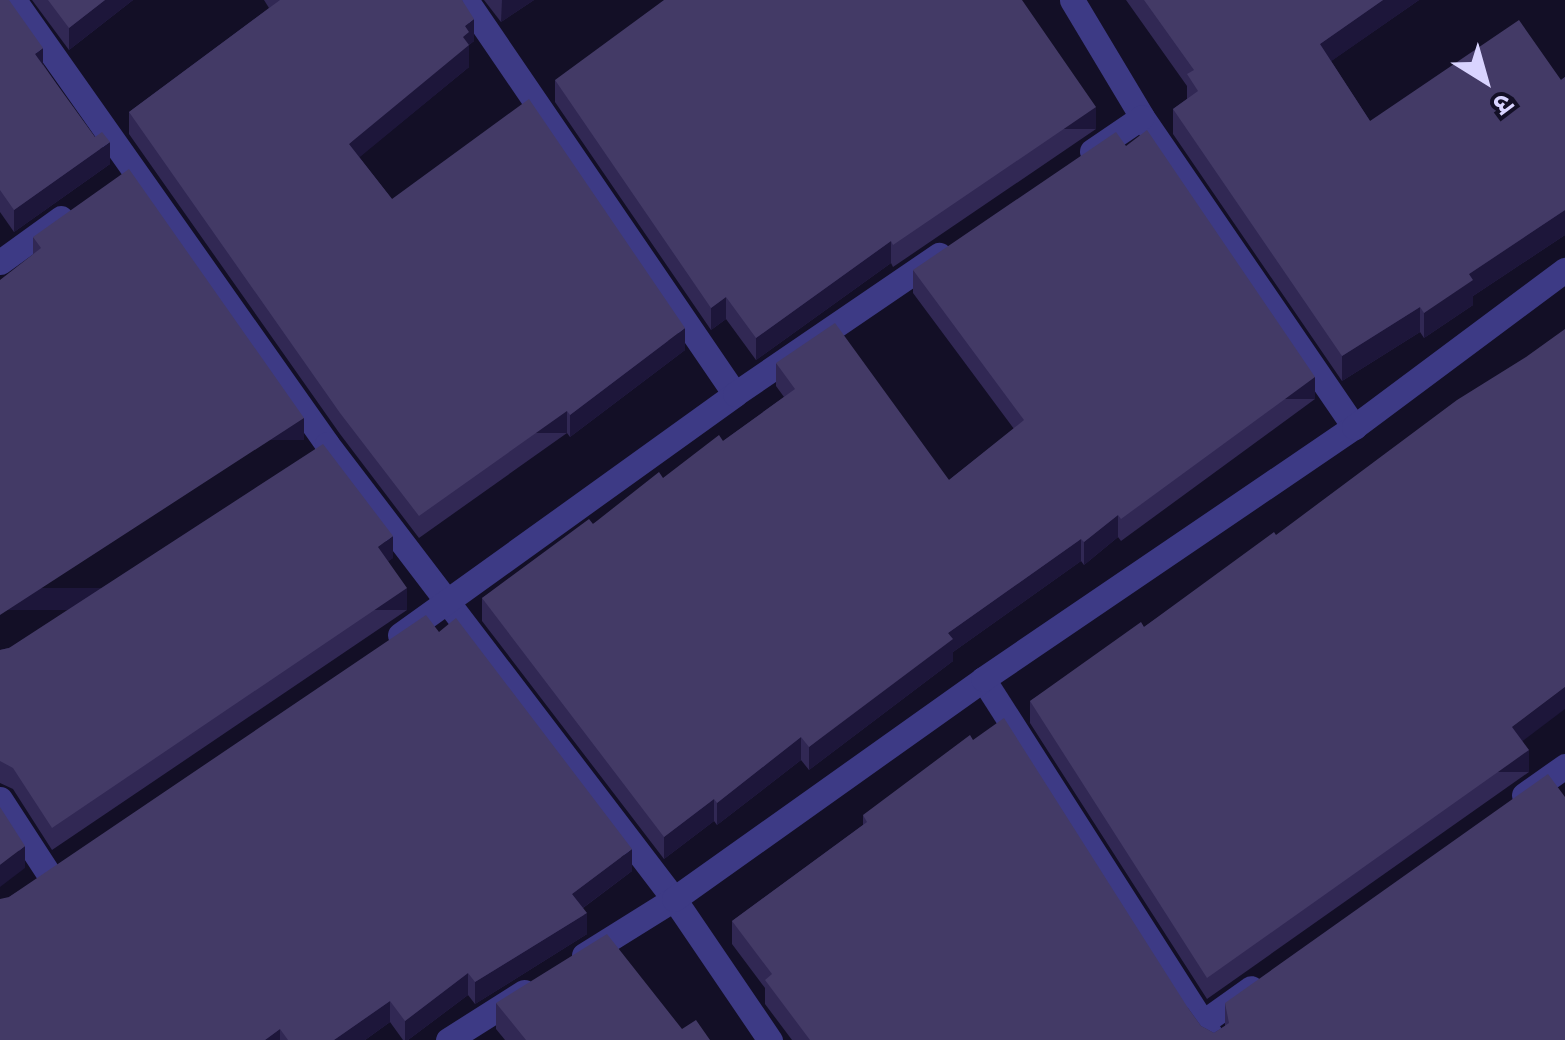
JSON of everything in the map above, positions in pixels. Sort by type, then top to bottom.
[{"type":"street","points":[[14,0],[124,174],[319,450],[445,604],[674,899],[770,1040]]},
{"type":"street","points":[[466,0],[734,394]]},
{"type":"street","points":[[1072,0],[1142,117],[1354,427]]},
{"type":"street","points":[[1076,161],[1142,117]]},
{"type":"street","points":[[0,262],[87,200]]},
{"type":"street","points":[[379,649],[734,394],[962,239]]},
{"type":"street","points":[[448,1040],[674,899],[984,679],[1354,427],[1565,270]]},
{"type":"street","points":[[984,679],[1208,1032],[1265,978]]},
{"type":"street","points":[[1502,810],[1565,766]]},
{"type":"street","points":[[0,799],[48,873]]},
{"type":"building","points":[[0,0],[9,0],[43,48],[35,54],[95,137],[102,132],[110,142],[14,210],[0,190]]},
{"type":"building","points":[[48,0],[105,0],[69,28]]},
{"type":"building","points":[[280,0],[462,0],[474,19],[465,26],[469,32],[463,37],[469,45],[349,144],[392,199],[529,99],[685,328],[570,415],[567,411],[419,516],[340,413],[129,112]]},
{"type":"building","points":[[664,0],[1022,0],[1096,107],[893,245],[891,241],[756,338],[726,297],[711,308],[555,80]]},
{"type":"building","points":[[1144,0],[1383,0],[1320,44],[1370,121],[1519,20],[1561,80],[1565,77],[1565,210],[1469,274],[1473,280],[1424,313],[1420,307],[1342,356],[1173,109],[1198,91],[1187,74],[1194,70]]},
{"type":"building","points":[[1147,130],[1315,377],[1121,519],[1118,515],[1084,542],[1081,539],[948,633],[953,639],[809,747],[801,737],[717,803],[714,799],[664,837],[482,598],[589,519],[593,524],[659,472],[663,478],[719,435],[723,441],[795,389],[776,363],[835,323],[949,480],[1024,420],[913,270],[1116,132],[1126,146]]},
{"type":"building","points":[[129,169],[304,418],[0,615],[0,280],[41,248],[33,237]]},
{"type":"building","points":[[1565,329],[1565,687],[1512,727],[1529,750],[1207,978],[1030,701],[1141,622],[1144,627],[1274,532],[1276,535],[1457,400]]},
{"type":"building","points":[[323,444],[393,536],[378,547],[407,588],[52,828],[13,768],[0,761],[0,650],[9,648]]},
{"type":"building","points":[[426,615],[439,632],[456,618],[632,849],[572,894],[587,913],[475,982],[468,973],[405,1021],[390,1001],[334,1040],[288,1040],[280,1029],[265,1040],[0,1040],[0,899],[9,897]]},
{"type":"building","points":[[1004,718],[1188,1008],[1201,1026],[1214,1033],[1229,1023],[1225,1003],[1548,774],[1565,797],[1565,1040],[810,1040],[765,980],[772,974],[732,921],[867,822],[863,815],[970,735],[973,740]]},
{"type":"building","points":[[0,807],[25,846],[0,865]]},
{"type":"building","points":[[607,934],[682,1029],[696,1020],[710,1040],[526,1040],[496,1003]]}]
